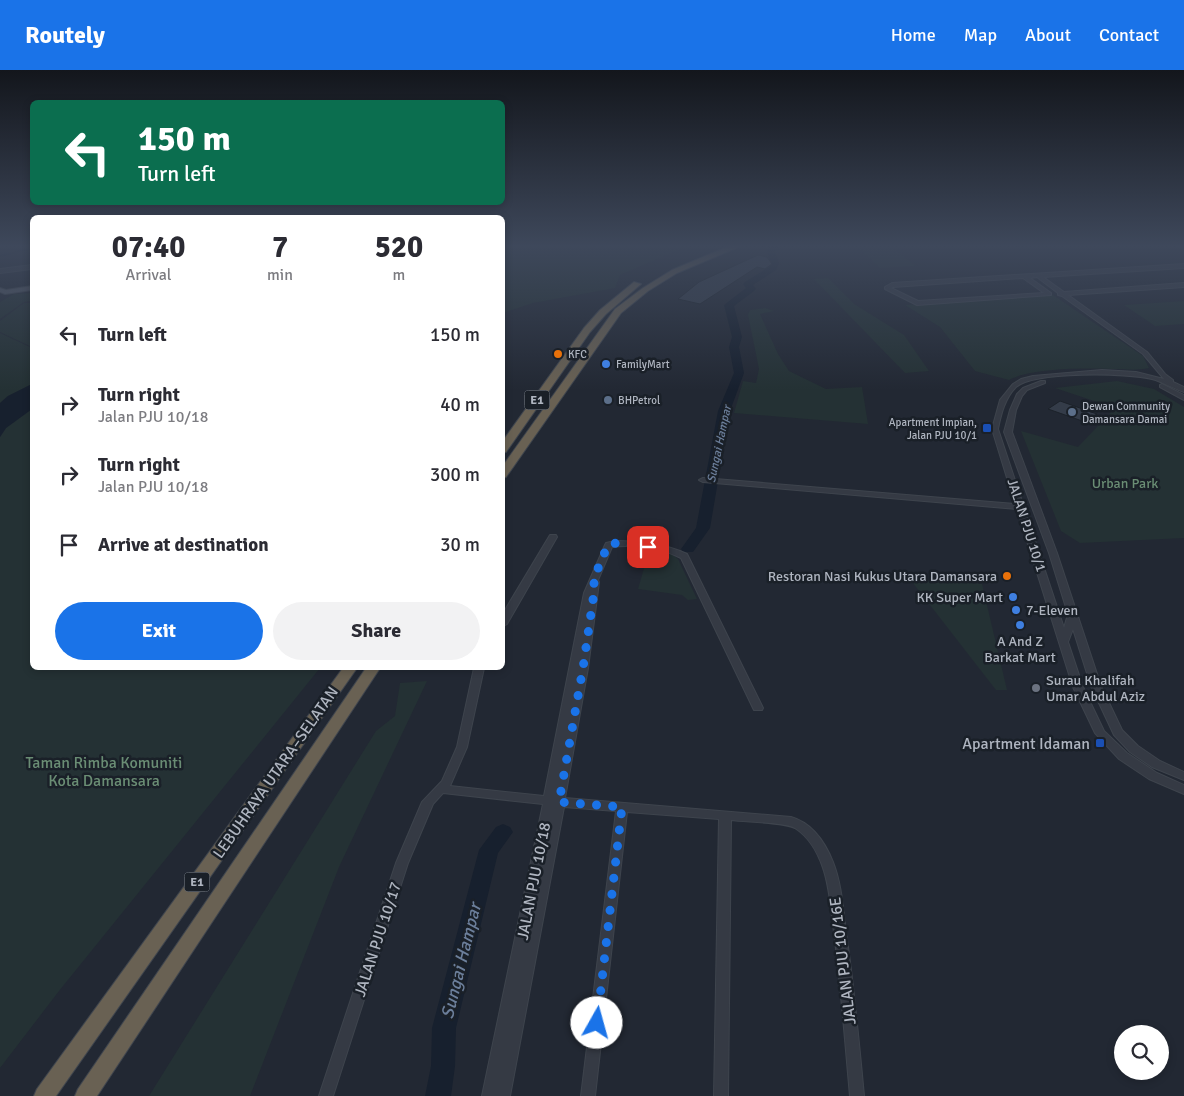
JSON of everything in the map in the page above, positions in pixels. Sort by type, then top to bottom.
[{"type":"highway","name":"E1","points":[[505,446],[587,330],[603,312],[626,294]]},
{"type":"highway","name":"E1","points":[[505,471],[618,311],[639,294]]},
{"type":"highway","name":"LEBUHRAYA UTARA–SELATAN","points":[[44,1096],[349,670]]},
{"type":"highway","name":"LEBUHRAYA UTARA–SELATAN","points":[[85,1096],[372,670]]},
{"type":"street","points":[[897,294],[917,303],[1049,294]]},
{"type":"street","points":[[1060,294],[1145,353],[1156,367],[1177,386]]},
{"type":"street","points":[[1135,374],[1146,373],[1156,367]]},
{"type":"street","points":[[1068,379],[1099,372]]},
{"type":"street","name":"JALAN PJU 10/1","points":[[1184,390],[1177,386],[1135,374],[1099,372],[1033,378],[1015,385],[1001,404],[995,428],[1078,687],[1100,733],[1123,756],[1153,776],[1184,790]]},
{"type":"street","name":"JALAN PJU 10/1","points":[[1184,398],[1166,387],[1133,378],[1104,376],[1034,384],[1025,389],[1019,396],[1013,410],[1008,432],[1053,553],[1096,686],[1118,732],[1134,749],[1156,764],[1184,776]]},
{"type":"street","points":[[1006,460],[1025,478]]},
{"type":"street","points":[[703,480],[1021,506]]},
{"type":"street","points":[[505,619],[552,537]]},
{"type":"street","name":"JALAN PJU 10/18","points":[[489,1096],[583,668],[594,593],[594,578],[607,547],[612,543],[621,543],[676,551],[684,556],[758,708]]},
{"type":"street","points":[[1064,642],[1073,614]]},
{"type":"street","points":[[479,670],[462,747],[449,777],[441,789],[554,801],[725,815],[721,1096]]},
{"type":"street","name":"JALAN PJU 10/17","points":[[326,1096],[402,863],[428,802],[441,789]]},
{"type":"street","name":"JALAN PJU 10/18","points":[[503,1096],[554,801]]},
{"type":"street","points":[[588,1096],[622,807]]},
{"type":"street","name":"JALAN PJU 10/16E","points":[[725,815],[792,821],[801,824],[810,831],[829,868],[833,882],[843,953],[857,1096]]},
{"type":"green space","points":[[14,294],[30,294],[30,301],[24,302],[0,319],[0,302]]},
{"type":"green space","points":[[505,294],[583,294],[533,303],[505,312]]},
{"type":"green space","points":[[828,294],[844,294],[854,304],[904,335],[929,371],[905,373]]},
{"type":"green space","points":[[1053,295],[1143,356],[1149,368],[1135,370],[1087,369],[1044,371],[1009,380],[975,371],[940,327],[905,305]]},
{"type":"green space","points":[[1184,301],[1184,324],[1155,326],[1124,305]]},
{"type":"green space","points":[[24,303],[30,303],[30,346],[0,332],[0,321]]},
{"type":"green space","points":[[765,308],[774,311],[760,314],[778,354],[789,371],[826,389],[862,387],[868,424],[734,413],[743,381],[756,383],[759,369],[748,315],[750,310]]},
{"type":"green space","points":[[0,333],[30,347],[30,385],[8,396],[0,403]]},
{"type":"green space","name":"Urban Park","points":[[1117,381],[1154,389],[1184,407],[1184,538],[1080,543],[1061,531],[1021,431],[1078,447],[1115,408],[1055,388]]},
{"type":"green space","name":"Taman Rimba Komuniti Kota Damansara","points":[[30,410],[30,670],[318,670],[59,991],[0,1068],[0,437],[6,428]]},
{"type":"green space","points":[[649,551],[673,555],[678,559],[697,599],[688,600],[682,595],[638,589]]},
{"type":"green space","points":[[909,578],[982,584],[1007,690],[996,690]]},
{"type":"green space","points":[[427,681],[339,867],[250,1096],[149,1096],[376,731],[395,716],[400,683]]},
{"type":"water","points":[[30,385],[30,410],[6,428],[0,437],[0,403],[8,396]]},
{"type":"building","points":[[684,294],[716,294],[700,304],[678,299]]},
{"type":"building","name":"Dewan Community Damansara Damai","points":[[1060,401],[1097,414],[1085,422],[1048,409]]},
{"type":"waterway","name":"Sungai Hampar","points":[[688,549],[703,528],[724,411],[739,373],[734,347],[737,337],[729,305],[744,294]]},
{"type":"waterway","name":"Sungai Hampar","points":[[438,1096],[443,1066],[444,1028],[489,850],[503,832]]},
{"type":"place","name":"KFC","points":[[558,354]]},
{"type":"place","name":"FamilyMart","points":[[606,364]]},
{"type":"place","name":"BHPetrol","points":[[608,400]]},
{"type":"place","name":"Dewan Community Damansara Damai","points":[[1072,412]]},
{"type":"place","name":"Apartment Impian, Jalan PJU 10/1","points":[[987,428]]},
{"type":"place","name":"Restoran Nasi Kukus Utara Damansara","points":[[1007,576]]},
{"type":"place","name":"KK Super Mart","points":[[1013,597]]},
{"type":"place","name":"7-Eleven","points":[[1016,610]]},
{"type":"place","name":"A And Z Barkat Mart","points":[[1020,625]]},
{"type":"place","name":"Surau Khalifah Umar Abdul Aziz","points":[[1036,688]]},
{"type":"place","name":"Apartment Idaman","points":[[1100,743]]},
{"type":"route","points":[[597,1023],[622,807],[559,802],[583,668],[594,593],[594,578],[598,566],[607,547],[612,543],[648,547]]}]
